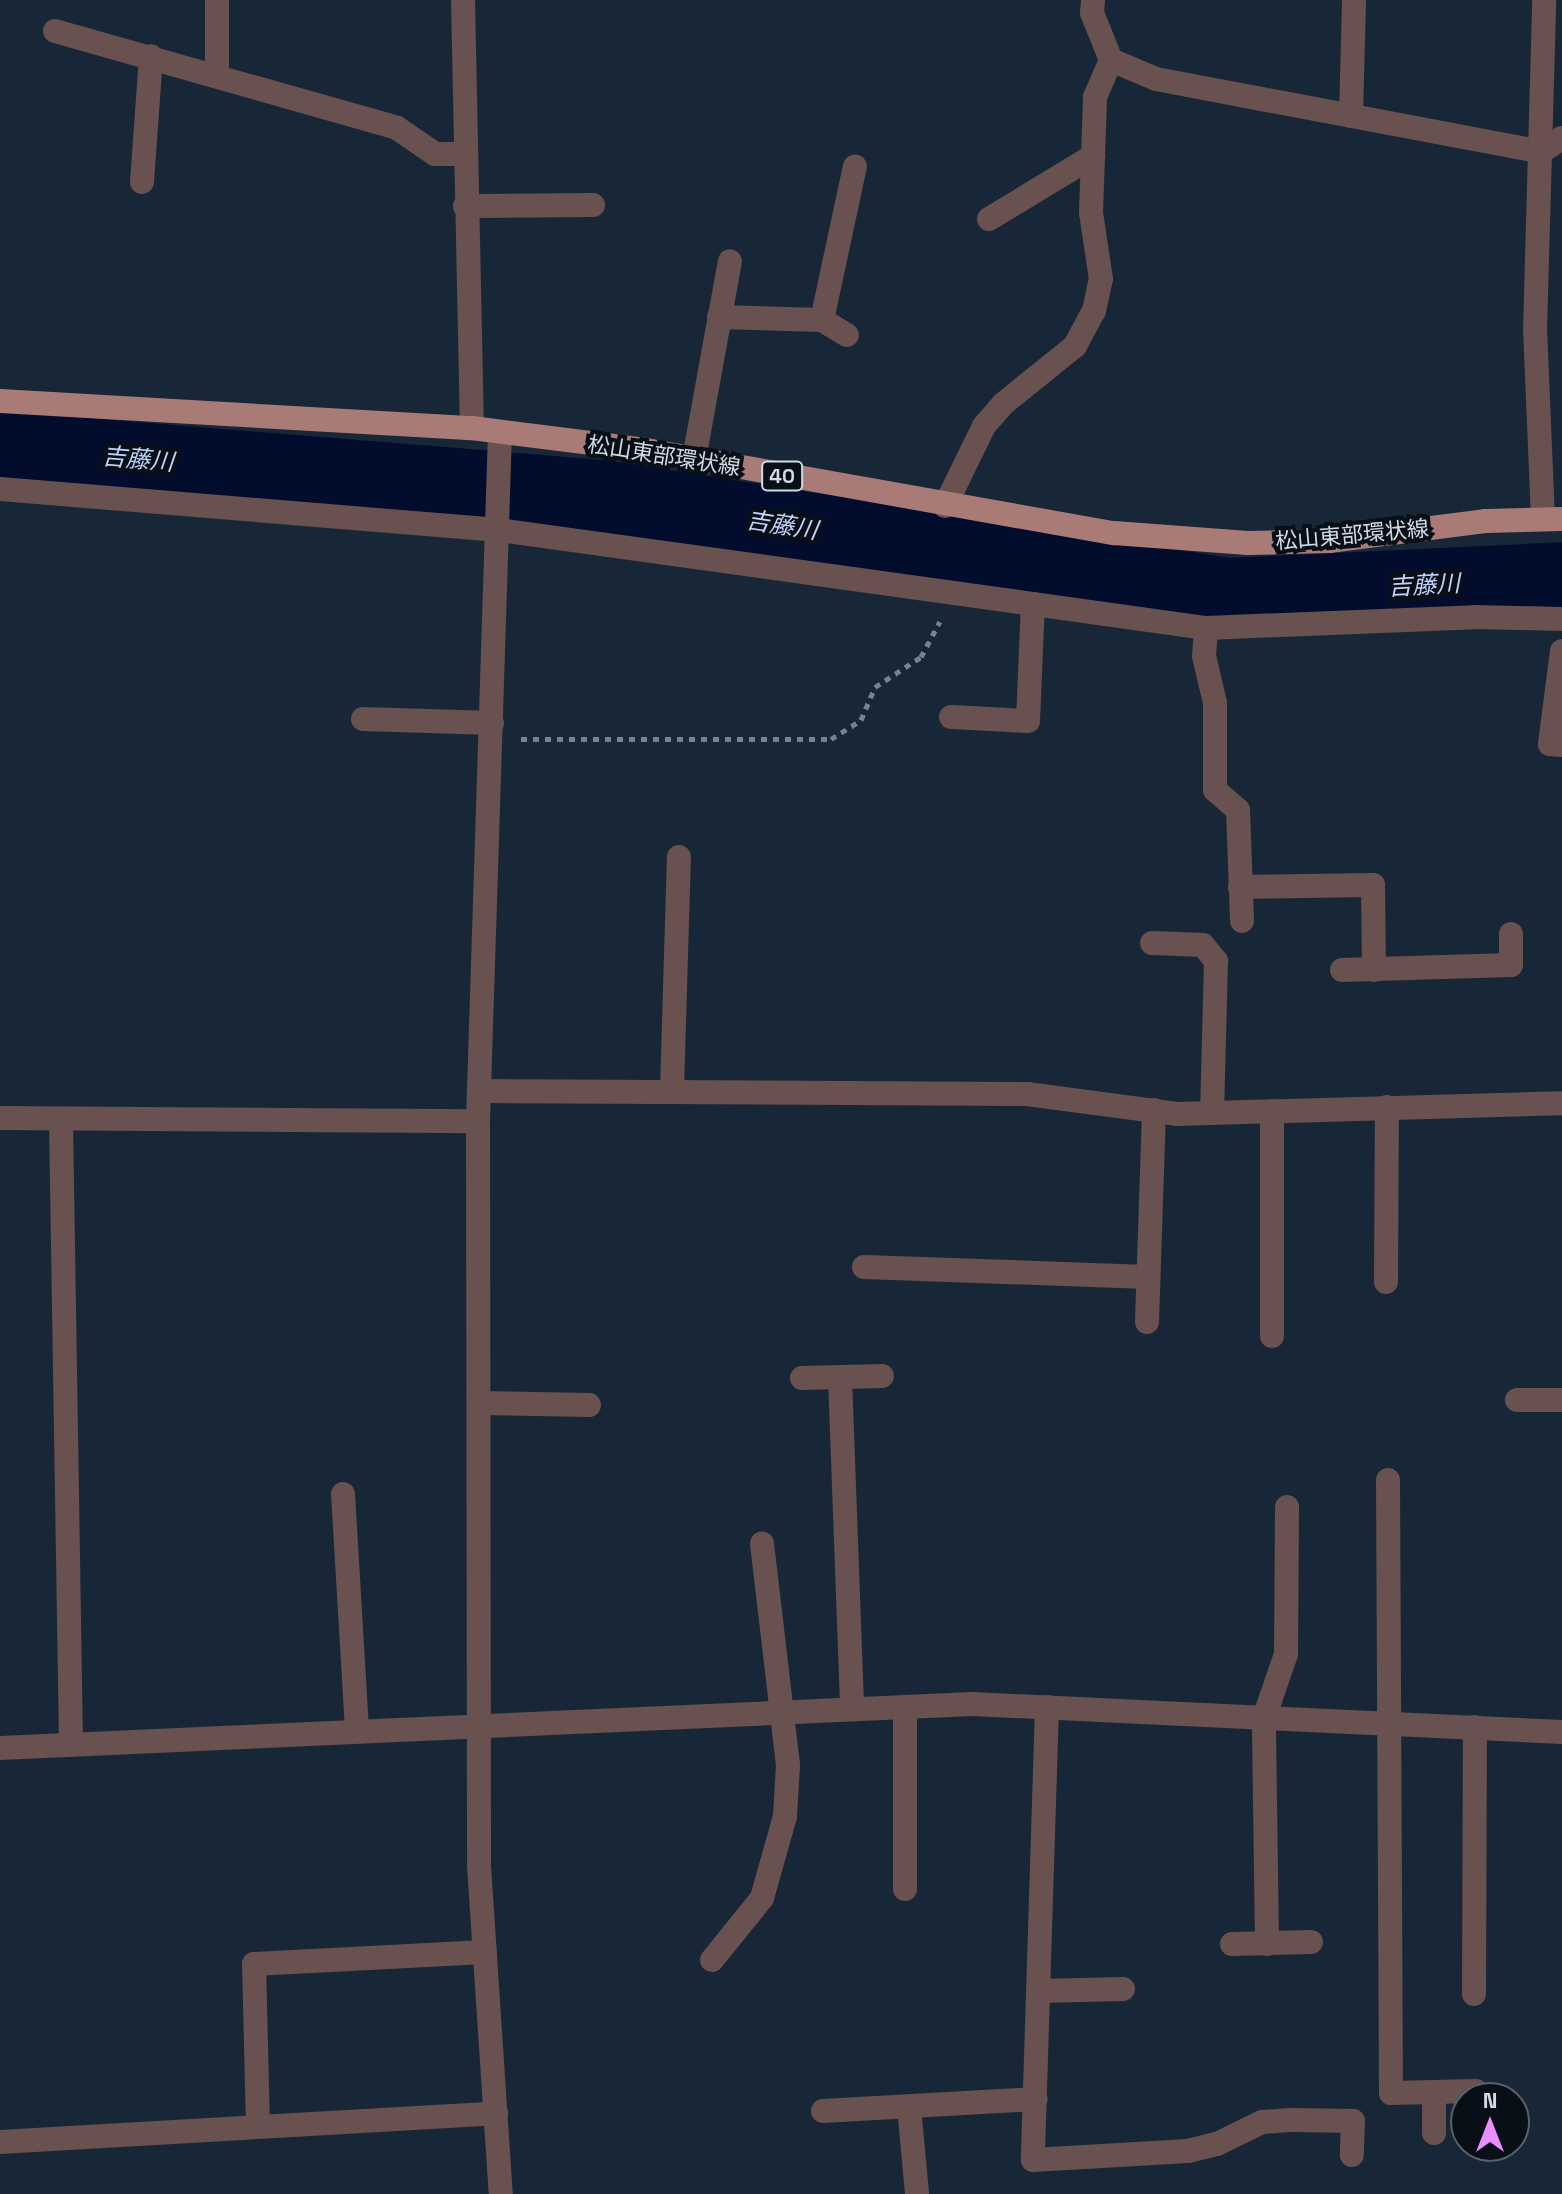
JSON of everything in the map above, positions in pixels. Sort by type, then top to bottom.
[{"type":"main road","name":"松山東部環状線","points":[[0,401],[472,428],[500,441],[694,459],[945,506],[1114,533],[1248,543],[1329,541],[1552,519]]},
{"type":"street","points":[[217,0],[217,75]]},
{"type":"street","points":[[463,0],[463,154],[472,428]]},
{"type":"street","points":[[1093,0],[1092,13],[1111,60],[1156,79],[1541,152],[1562,138]]},
{"type":"street","points":[[1351,116],[1354,0]]},
{"type":"street","points":[[1544,0],[1535,331],[1552,519]]},
{"type":"street","points":[[55,31],[397,128],[435,154],[463,154]]},
{"type":"street","points":[[142,182],[151,56]]},
{"type":"street","points":[[945,506],[967,451],[984,426],[1075,346],[1094,311],[1101,279],[1091,213],[1095,97],[1111,60]]},
{"type":"street","points":[[989,219],[1093,156]]},
{"type":"street","points":[[822,320],[855,166]]},
{"type":"street","points":[[465,206],[593,205]]},
{"type":"street","points":[[694,459],[730,261]]},
{"type":"street","points":[[719,317],[822,320],[847,335]]},
{"type":"street","points":[[500,441],[478,1121],[479,1866],[501,2194]]},
{"type":"street","points":[[0,489],[499,520],[949,592],[1206,628],[1475,617],[1562,619]]},
{"type":"street","points":[[951,717],[1028,721],[1033,604]]},
{"type":"street","points":[[1206,628],[1204,656],[1215,703],[1215,790],[1238,810],[1242,921]]},
{"type":"street","points":[[1562,651],[1550,744],[1562,745]]},
{"type":"street","points":[[363,719],[492,731]]},
{"type":"street","points":[[672,1090],[679,857]]},
{"type":"street","points":[[1240,887],[1373,885],[1374,970]]},
{"type":"street","points":[[1342,970],[1511,965],[1511,934]]},
{"type":"street","points":[[1152,943],[1203,945],[1216,961],[1212,1112]]},
{"type":"street","points":[[479,1091],[1027,1094],[1154,1110],[1212,1112],[1562,1103]]},
{"type":"street","points":[[1386,1282],[1387,1107]]},
{"type":"street","points":[[1147,1322],[1154,1110]]},
{"type":"street","points":[[1272,1111],[1272,1336]]},
{"type":"street","points":[[0,1118],[61,1121],[478,1121]]},
{"type":"street","points":[[61,1121],[71,1744]]},
{"type":"street","points":[[864,1267],[1148,1277]]},
{"type":"street","points":[[802,1378],[882,1376]]},
{"type":"street","points":[[840,1377],[852,1709]]},
{"type":"street","points":[[1517,1400],[1562,1400]]},
{"type":"street","points":[[480,1403],[589,1405]]},
{"type":"street","points":[[1388,1480],[1391,2093],[1450,2092]]},
{"type":"street","points":[[343,1494],[357,1729]]},
{"type":"street","points":[[1267,1944],[1264,1718],[1286,1654],[1287,1507]]},
{"type":"street","points":[[712,1960],[762,1898],[774,1858],[787,1778],[762,1544]]},
{"type":"street","points":[[0,1748],[480,1722],[905,1707],[1047,1707],[1562,1732]]},
{"type":"street","points":[[905,1707],[905,1889]]},
{"type":"street","points":[[1047,1707],[1033,2160],[1188,2151],[1217,2144],[1262,2122],[1294,2120],[1353,2121],[1352,2155]]},
{"type":"street","points":[[1474,1994],[1475,1727]]},
{"type":"street","points":[[1232,1944],[1311,1942]]},
{"type":"street","points":[[258,2127],[254,1964],[485,1952]]},
{"type":"street","points":[[1039,1991],[1123,1989]]},
{"type":"street","points":[[1434,2092],[1434,2133]]},
{"type":"street","points":[[823,2111],[1036,2099]]},
{"type":"street","points":[[909,2107],[917,2194]]},
{"type":"street","points":[[0,2142],[496,2113]]},
{"type":"path","points":[[492,731],[831,739],[861,720],[875,687],[921,657],[933,643],[949,592]]},
{"type":"waterway","name":"吉藤川","points":[[0,448],[603,497],[1228,595],[1562,579]]}]
